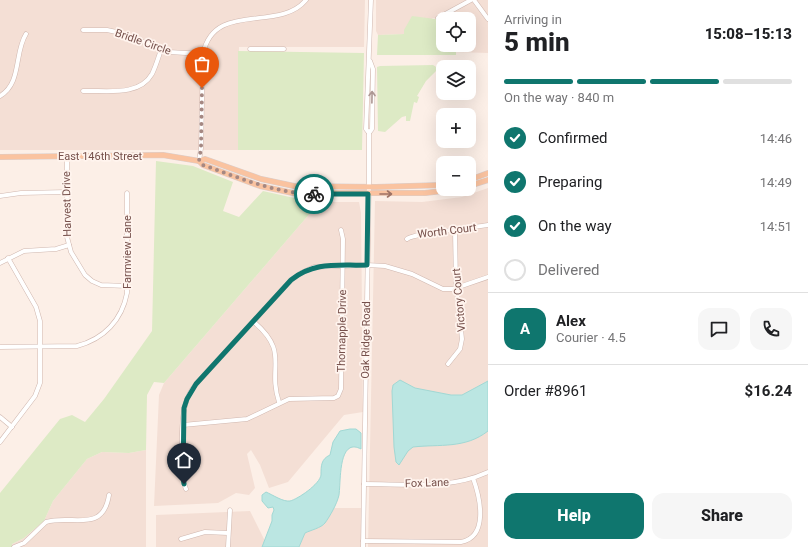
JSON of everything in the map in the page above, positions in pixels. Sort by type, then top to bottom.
[{"type":"main road","name":"East 146th Street","points":[[0,157],[163,155],[199,161],[205,159],[261,179],[287,185],[368,187],[436,185]]},
{"type":"main road","points":[[199,161],[203,165],[260,186],[281,191],[307,194],[436,192]]},
{"type":"main road","points":[[476,177],[488,173]]},
{"type":"main road","points":[[476,184],[488,180]]},
{"type":"street","points":[[199,161],[201,148],[202,54],[206,41],[214,28],[224,20],[238,15],[287,12],[296,9],[306,0]]},
{"type":"street","name":"Oak Ridge Road","points":[[363,547],[369,133],[366,129],[367,68],[370,61],[371,0]]},
{"type":"street","points":[[449,12],[472,0],[488,19]]},
{"type":"street","name":"Bridle Circle","points":[[83,30],[107,30],[121,33],[161,50],[173,53],[202,54]]},
{"type":"street","points":[[0,96],[8,90],[12,83],[21,43],[26,34]]},
{"type":"street","points":[[250,49],[284,49]]},
{"type":"street","points":[[83,91],[127,90],[138,87],[146,82],[152,74],[161,50]]},
{"type":"street","name":"Harvest Drive","points":[[67,156],[69,245],[82,270],[89,279],[101,285],[127,286]]},
{"type":"street","points":[[0,196],[21,193],[67,192]]},
{"type":"street","name":"Farmview Lane","points":[[0,347],[77,346],[89,342],[104,333],[120,315],[126,301],[127,286],[128,193]]},
{"type":"street","name":"Worth Court","points":[[406,239],[416,235],[455,231],[488,225]]},
{"type":"street","name":"Thornapple Drive","points":[[279,402],[294,398],[334,398],[338,396],[341,390],[343,239],[341,230]]},
{"type":"street","name":"Victory Court","points":[[448,364],[460,349],[462,339],[456,288],[455,231]]},
{"type":"street","points":[[0,263],[24,251],[56,249],[69,245]]},
{"type":"street","points":[[0,442],[35,396],[40,387],[40,321],[36,307],[8,258]]},
{"type":"street","points":[[186,489],[183,477],[183,425],[184,408],[191,390],[291,280],[301,272],[314,267],[367,265],[385,266],[412,274],[443,289],[456,288],[488,277]]},
{"type":"street","points":[[183,425],[247,419],[279,402],[275,387],[276,355],[274,345],[269,337],[254,322]]},
{"type":"street","points":[[0,417],[12,427]]},
{"type":"street","name":"Fox Lane","points":[[364,484],[439,485],[473,478],[488,472]]},
{"type":"street","points":[[363,541],[461,542],[473,539],[482,529],[485,519],[473,478]]},
{"type":"street","points":[[14,547],[24,543],[46,522],[88,521],[96,518],[105,509],[109,495]]},
{"type":"street","points":[[228,547],[230,510]]},
{"type":"street","points":[[181,539],[205,532],[228,533]]},
{"type":"shaded area","points":[[0,0],[365,0],[364,47],[239,47],[238,150],[0,150]]},
{"type":"shaded area","points":[[376,0],[488,0],[488,53],[456,52],[476,52],[476,12],[436,12],[436,19],[433,18],[404,34],[378,35],[376,31]]},
{"type":"shaded area","points":[[488,188],[488,547],[368,547],[375,201],[422,202],[465,196],[476,196],[476,192]]},
{"type":"shaded area","points":[[312,202],[359,202],[361,213],[363,412],[344,415],[288,482],[269,488],[260,465],[251,450],[247,454],[255,488],[249,495],[236,493],[218,503],[154,506],[159,395],[164,383],[312,211]]},
{"type":"shaded area","points":[[146,450],[146,547],[12,547],[12,544],[24,538],[44,521],[53,501],[87,459],[102,452],[129,453]]},
{"type":"shaded area","points":[[333,508],[361,508],[361,547],[299,547],[305,533],[323,525]]},
{"type":"shaded area","points":[[250,511],[265,541],[262,547],[156,547],[156,515]]},
{"type":"green space","points":[[412,16],[436,19],[436,52],[456,52],[456,55],[377,55],[378,35],[404,34],[404,30]]},
{"type":"green space","points":[[238,51],[364,53],[362,150],[238,150]]},
{"type":"green space","points":[[433,65],[436,67],[436,71],[426,81],[417,96],[419,97],[417,103],[414,102],[410,121],[406,121],[406,116],[402,117],[385,132],[378,131],[377,67]]},
{"type":"green space","points":[[156,161],[193,166],[233,182],[223,211],[239,217],[263,191],[312,202],[312,211],[164,383],[154,382],[147,395],[146,450],[129,453],[102,452],[87,459],[53,501],[44,521],[24,538],[12,544],[12,547],[0,547],[0,493],[60,419],[72,415],[85,422],[104,399],[152,331]]},
{"type":"water","points":[[400,380],[415,388],[451,395],[462,395],[488,381],[488,431],[470,441],[452,445],[413,447],[408,451],[399,465],[396,462],[394,447],[392,391],[393,385]]},
{"type":"water","points":[[356,429],[361,433],[361,449],[354,447],[348,449],[344,455],[339,495],[333,510],[325,523],[318,528],[305,533],[299,547],[262,547],[272,521],[274,510],[273,507],[268,508],[262,501],[262,495],[266,492],[281,499],[290,501],[308,491],[320,479],[322,463],[330,455],[333,442],[340,431]]},
{"type":"way so far","points":[[202,88],[201,148],[199,161],[203,165],[268,188],[287,192],[314,194]]},
{"type":"route","points":[[184,484],[184,408],[191,390],[196,384],[291,280],[301,272],[314,267],[322,266],[367,265],[368,194],[314,194]]}]
